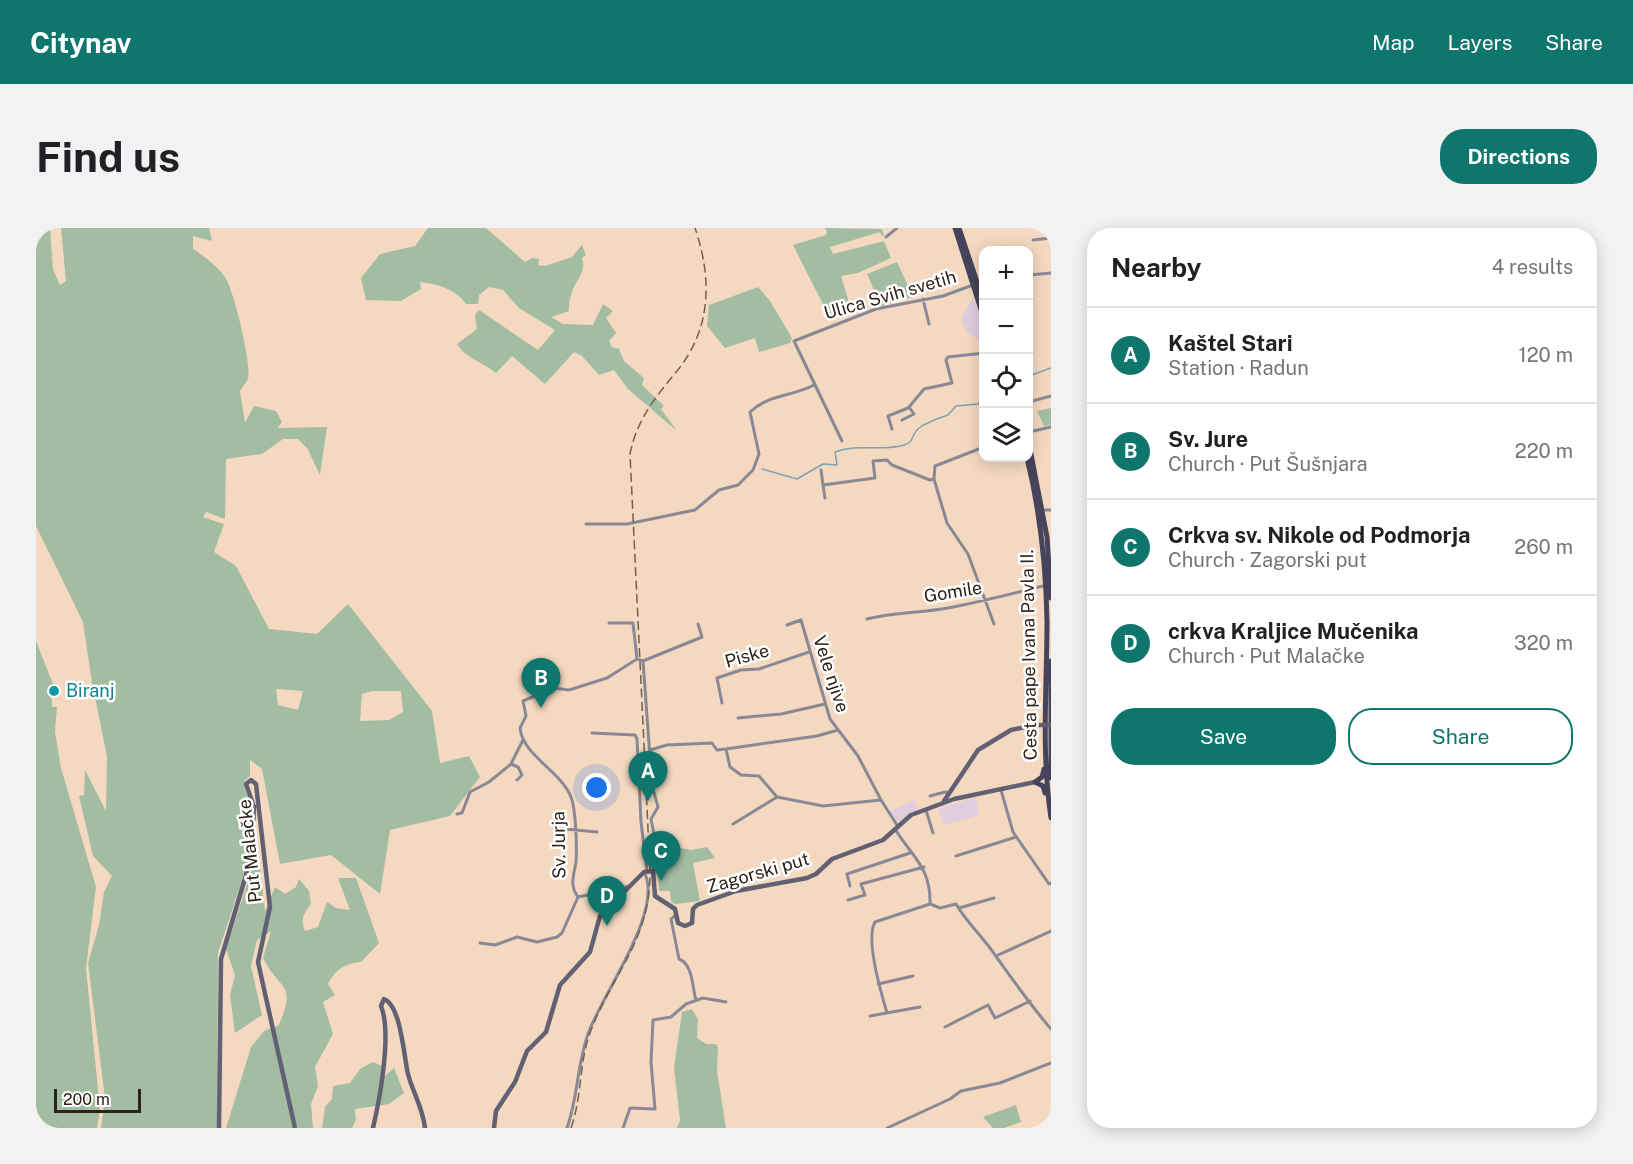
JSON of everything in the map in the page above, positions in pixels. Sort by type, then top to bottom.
[{"type":"main road","points":[[957,228],[983,300]]},
{"type":"main road","points":[[978,283],[981,300]]},
{"type":"main road","name":"Cesta pape Ivana Pavla II.","points":[[1028,462],[1039,518],[1045,572],[1045,765],[1051,818]]},
{"type":"main road","name":"Cesta pape Ivana Pavla II.","points":[[1033,462],[1049,536],[1051,598]]},
{"type":"main road","name":"Cesta pape Ivana Pavla II.","points":[[1051,661],[1051,778]]},
{"type":"main road","points":[[952,795],[974,755],[988,742],[1019,727],[1051,725]]},
{"type":"main road","points":[[1045,765],[1042,777],[1035,782],[1043,786],[1048,799]]},
{"type":"main road","name":"Put Malačke","points":[[219,1128],[221,958],[246,874],[254,814],[253,800],[246,784],[251,780],[256,784],[262,817],[270,907],[258,955],[259,969],[295,1128]]},
{"type":"main road","name":"Zagorski put","points":[[676,915],[678,923],[688,926],[693,920],[693,909],[697,904],[736,891],[807,878],[832,860],[883,840],[904,818],[942,803],[952,795],[972,796],[1035,782]]},
{"type":"main road","points":[[494,1128],[496,1111],[515,1082],[527,1051],[546,1032],[560,985],[590,952],[600,916],[630,886],[648,872],[655,896],[671,906],[676,915]]},
{"type":"main road","points":[[373,1128],[379,1103],[387,1028],[381,1006],[384,999],[390,1003],[398,1023],[408,1073],[422,1109],[425,1128]]},
{"type":"street","points":[[886,237],[897,228]]},
{"type":"street","points":[[1033,240],[1051,238]]},
{"type":"street","points":[[1033,275],[1051,273]]},
{"type":"street","name":"Ulica Svih svetih","points":[[842,441],[794,341],[876,309],[943,296],[978,283]]},
{"type":"street","points":[[923,299],[929,324]]},
{"type":"street","points":[[892,429],[888,416],[909,407],[924,389],[952,383],[946,360],[948,357],[979,354]]},
{"type":"street","points":[[586,524],[627,524],[695,510],[719,490],[738,485],[753,470],[759,454],[750,412],[769,398],[804,390],[814,385]]},
{"type":"street","points":[[1033,401],[1051,396]]},
{"type":"street","points":[[902,420],[914,414],[909,407]]},
{"type":"street","points":[[1033,430],[1051,428]]},
{"type":"street","points":[[979,449],[935,466],[934,479],[947,523],[969,554],[994,624]]},
{"type":"street","points":[[823,485],[875,478],[873,461],[887,460],[905,470],[934,479]]},
{"type":"street","points":[[821,470],[825,498]]},
{"type":"street","points":[[1042,510],[1051,510]]},
{"type":"street","name":"Gomile","points":[[867,619],[891,612],[945,608],[1043,586]]},
{"type":"street","name":"Vele njive","points":[[787,626],[801,620],[830,719],[858,756],[910,853],[924,867]]},
{"type":"street","points":[[609,623],[629,621],[633,623],[637,659]]},
{"type":"street","points":[[637,659],[643,661],[702,637],[698,624]]},
{"type":"street","name":"Piske","points":[[722,703],[717,678],[741,670],[759,669],[809,652]]},
{"type":"street","points":[[457,814],[462,813],[470,792],[489,782],[511,764],[523,740],[520,728],[526,716],[524,701],[553,688],[569,690],[607,678],[637,659]]},
{"type":"street","points":[[643,661],[652,789],[658,807],[651,819],[658,854],[648,872]]},
{"type":"street","points":[[738,718],[781,714],[825,704]]},
{"type":"street","points":[[650,750],[667,745],[712,743],[717,750],[817,736],[838,730]]},
{"type":"street","points":[[567,1128],[574,1110],[578,1071],[590,1028],[640,928],[648,889],[641,822],[637,739],[635,735],[592,733]]},
{"type":"street","name":"Sv. Jurja","points":[[523,740],[567,788],[572,800],[576,863],[572,882],[578,897],[630,886]]},
{"type":"street","points":[[726,749],[730,767],[741,775],[759,776],[777,797],[823,806],[881,800]]},
{"type":"street","points":[[511,764],[518,767],[522,775],[517,780]]},
{"type":"street","points":[[1000,789],[1016,837],[1049,884],[1051,883]]},
{"type":"street","points":[[930,796],[945,792],[952,795]]},
{"type":"street","points":[[733,824],[777,797]]},
{"type":"street","points":[[926,810],[933,833]]},
{"type":"street","points":[[554,828],[597,832]]},
{"type":"street","points":[[956,856],[1016,837]]},
{"type":"street","points":[[850,886],[847,874],[910,853]]},
{"type":"street","points":[[848,900],[865,895],[861,884],[924,867],[930,904]]},
{"type":"street","points":[[480,943],[495,945],[517,937],[537,942],[557,937],[562,933],[578,897]]},
{"type":"street","points":[[958,908],[994,898]]},
{"type":"street","points":[[887,1013],[878,984],[871,928],[874,921],[930,904],[940,908],[956,904],[964,920],[973,926],[1051,1029]]},
{"type":"street","points":[[676,915],[671,919],[679,959],[685,961],[690,972],[696,1000]]},
{"type":"street","points":[[996,956],[1051,931]]},
{"type":"street","points":[[878,984],[913,976]]},
{"type":"street","points":[[623,1128],[630,1108],[655,1109],[651,1062],[653,1020],[671,1017],[686,1004],[703,998],[726,1002]]},
{"type":"street","points":[[945,1027],[988,1005],[995,1018],[1030,1001]]},
{"type":"street","points":[[870,1016],[920,1007]]},
{"type":"street","points":[[887,1128],[950,1099],[961,1091],[1000,1083],[1051,1063]]},
{"type":"shaded area","points":[[973,297],[979,314],[979,339],[966,332],[961,319]]},
{"type":"shaded area","points":[[976,797],[979,815],[944,825],[938,809]]},
{"type":"shaded area","points":[[915,800],[918,811],[897,822],[889,811]]},
{"type":"green space","points":[[36,228],[50,229],[53,269],[60,285],[66,281],[61,228],[209,228],[212,241],[193,236],[193,249],[222,273],[233,297],[249,371],[248,379],[240,391],[245,423],[254,406],[276,411],[282,422],[278,428],[327,427],[320,475],[307,448],[298,439],[283,439],[262,454],[226,459],[225,519],[206,512],[203,517],[224,524],[214,552],[236,566],[269,629],[317,634],[348,604],[432,711],[440,763],[469,756],[480,777],[450,816],[390,830],[380,894],[331,855],[280,864],[262,769],[250,760],[250,776],[245,780],[244,786],[252,810],[243,877],[218,953],[217,1128],[101,1128],[105,1098],[88,963],[99,925],[104,892],[112,876],[93,856],[79,796],[84,795],[85,770],[106,811],[107,756],[92,683],[83,622],[36,526]],"holes":[[[276,689],[303,691],[298,710],[278,705]],[[372,691],[401,691],[403,712],[389,720],[360,721],[362,694]]]},
{"type":"green space","points":[[428,228],[486,228],[525,262],[532,258],[539,259],[538,265],[545,266],[572,257],[582,245],[586,255],[582,258],[583,269],[569,301],[569,311],[551,317],[563,324],[593,325],[603,304],[613,311],[606,318],[616,333],[609,341],[612,347],[619,349],[624,361],[644,378],[642,385],[664,406],[661,409],[677,431],[628,389],[614,370],[599,375],[582,356],[574,352],[545,384],[512,356],[496,373],[460,349],[457,344],[477,329],[475,315],[479,310],[538,350],[555,330],[519,308],[503,290],[489,287],[479,295],[478,304],[466,304],[446,288],[420,282],[421,289],[401,301],[366,300],[361,278],[380,254],[415,246]]},
{"type":"green space","points":[[825,228],[882,229],[884,235],[882,236],[880,232],[830,247],[833,254],[884,241],[891,258],[858,273],[841,276],[851,309],[830,318],[793,245],[826,235]]},
{"type":"green space","points":[[897,262],[913,297],[881,306],[867,274]]},
{"type":"green space","points":[[758,287],[770,301],[792,338],[790,343],[759,352],[755,338],[725,348],[707,326],[709,305]]},
{"type":"green space","points":[[1051,408],[1051,425],[1044,426],[1037,411]]},
{"type":"green space","points":[[36,641],[55,689],[51,690],[52,707],[57,707],[55,732],[61,768],[96,887],[86,968],[100,1110],[97,1128],[36,1128]]},
{"type":"green space","points":[[256,833],[265,911],[275,887],[285,894],[296,887],[299,879],[309,891],[311,904],[304,917],[305,931],[318,927],[327,902],[336,908],[350,910],[338,878],[356,878],[379,943],[361,962],[346,965],[338,971],[328,984],[335,995],[323,1002],[333,1034],[315,1067],[318,1086],[311,1104],[313,1128],[298,1128],[291,1114],[293,1128],[226,1128],[251,1047],[264,1031],[279,1025],[286,1001],[284,988],[263,958],[271,931],[257,940],[251,966],[262,1015],[235,1033],[230,995],[235,975],[226,949],[251,872]]},
{"type":"green space","points":[[665,845],[691,850],[707,847],[715,858],[693,863],[700,901],[675,904],[671,902],[670,891],[659,891],[658,874],[666,873]]},
{"type":"green space","points":[[692,1009],[698,1019],[697,1038],[706,1044],[716,1044],[718,1048],[717,1071],[726,1128],[677,1128],[680,1120],[674,1068],[682,1012]]},
{"type":"green space","points":[[373,1062],[384,1067],[385,1076],[394,1068],[404,1093],[389,1104],[355,1109],[356,1120],[352,1128],[322,1128],[325,1107],[332,1099],[333,1086],[350,1083],[360,1069]]},
{"type":"green space","points":[[1016,1105],[1021,1122],[1004,1128],[993,1128],[983,1117]]},
{"type":"waterway","points":[[1033,375],[1051,368]]},
{"type":"waterway","points":[[762,469],[797,479],[823,464],[837,465],[835,452],[852,448],[887,448],[904,445],[910,442],[922,426],[948,415],[956,406],[979,403]]},
{"type":"railway","points":[[571,1128],[575,1116],[586,1044],[599,1012],[629,956],[644,917],[649,895],[650,870],[630,454],[642,419],[689,355],[703,320],[706,284],[701,247],[695,228]]},
{"type":"place","name":"Biranj","points":[[54,691]]},
{"type":"place","name":"Sv. Jure","points":[[541,708]]},
{"type":"place","name":"Kaštel Stari","points":[[648,801]]},
{"type":"place","name":"Crkva sv. Nikole od Podmorja","points":[[661,881]]},
{"type":"place","name":"crkva Kraljice Mučenika","points":[[607,926]]}]
